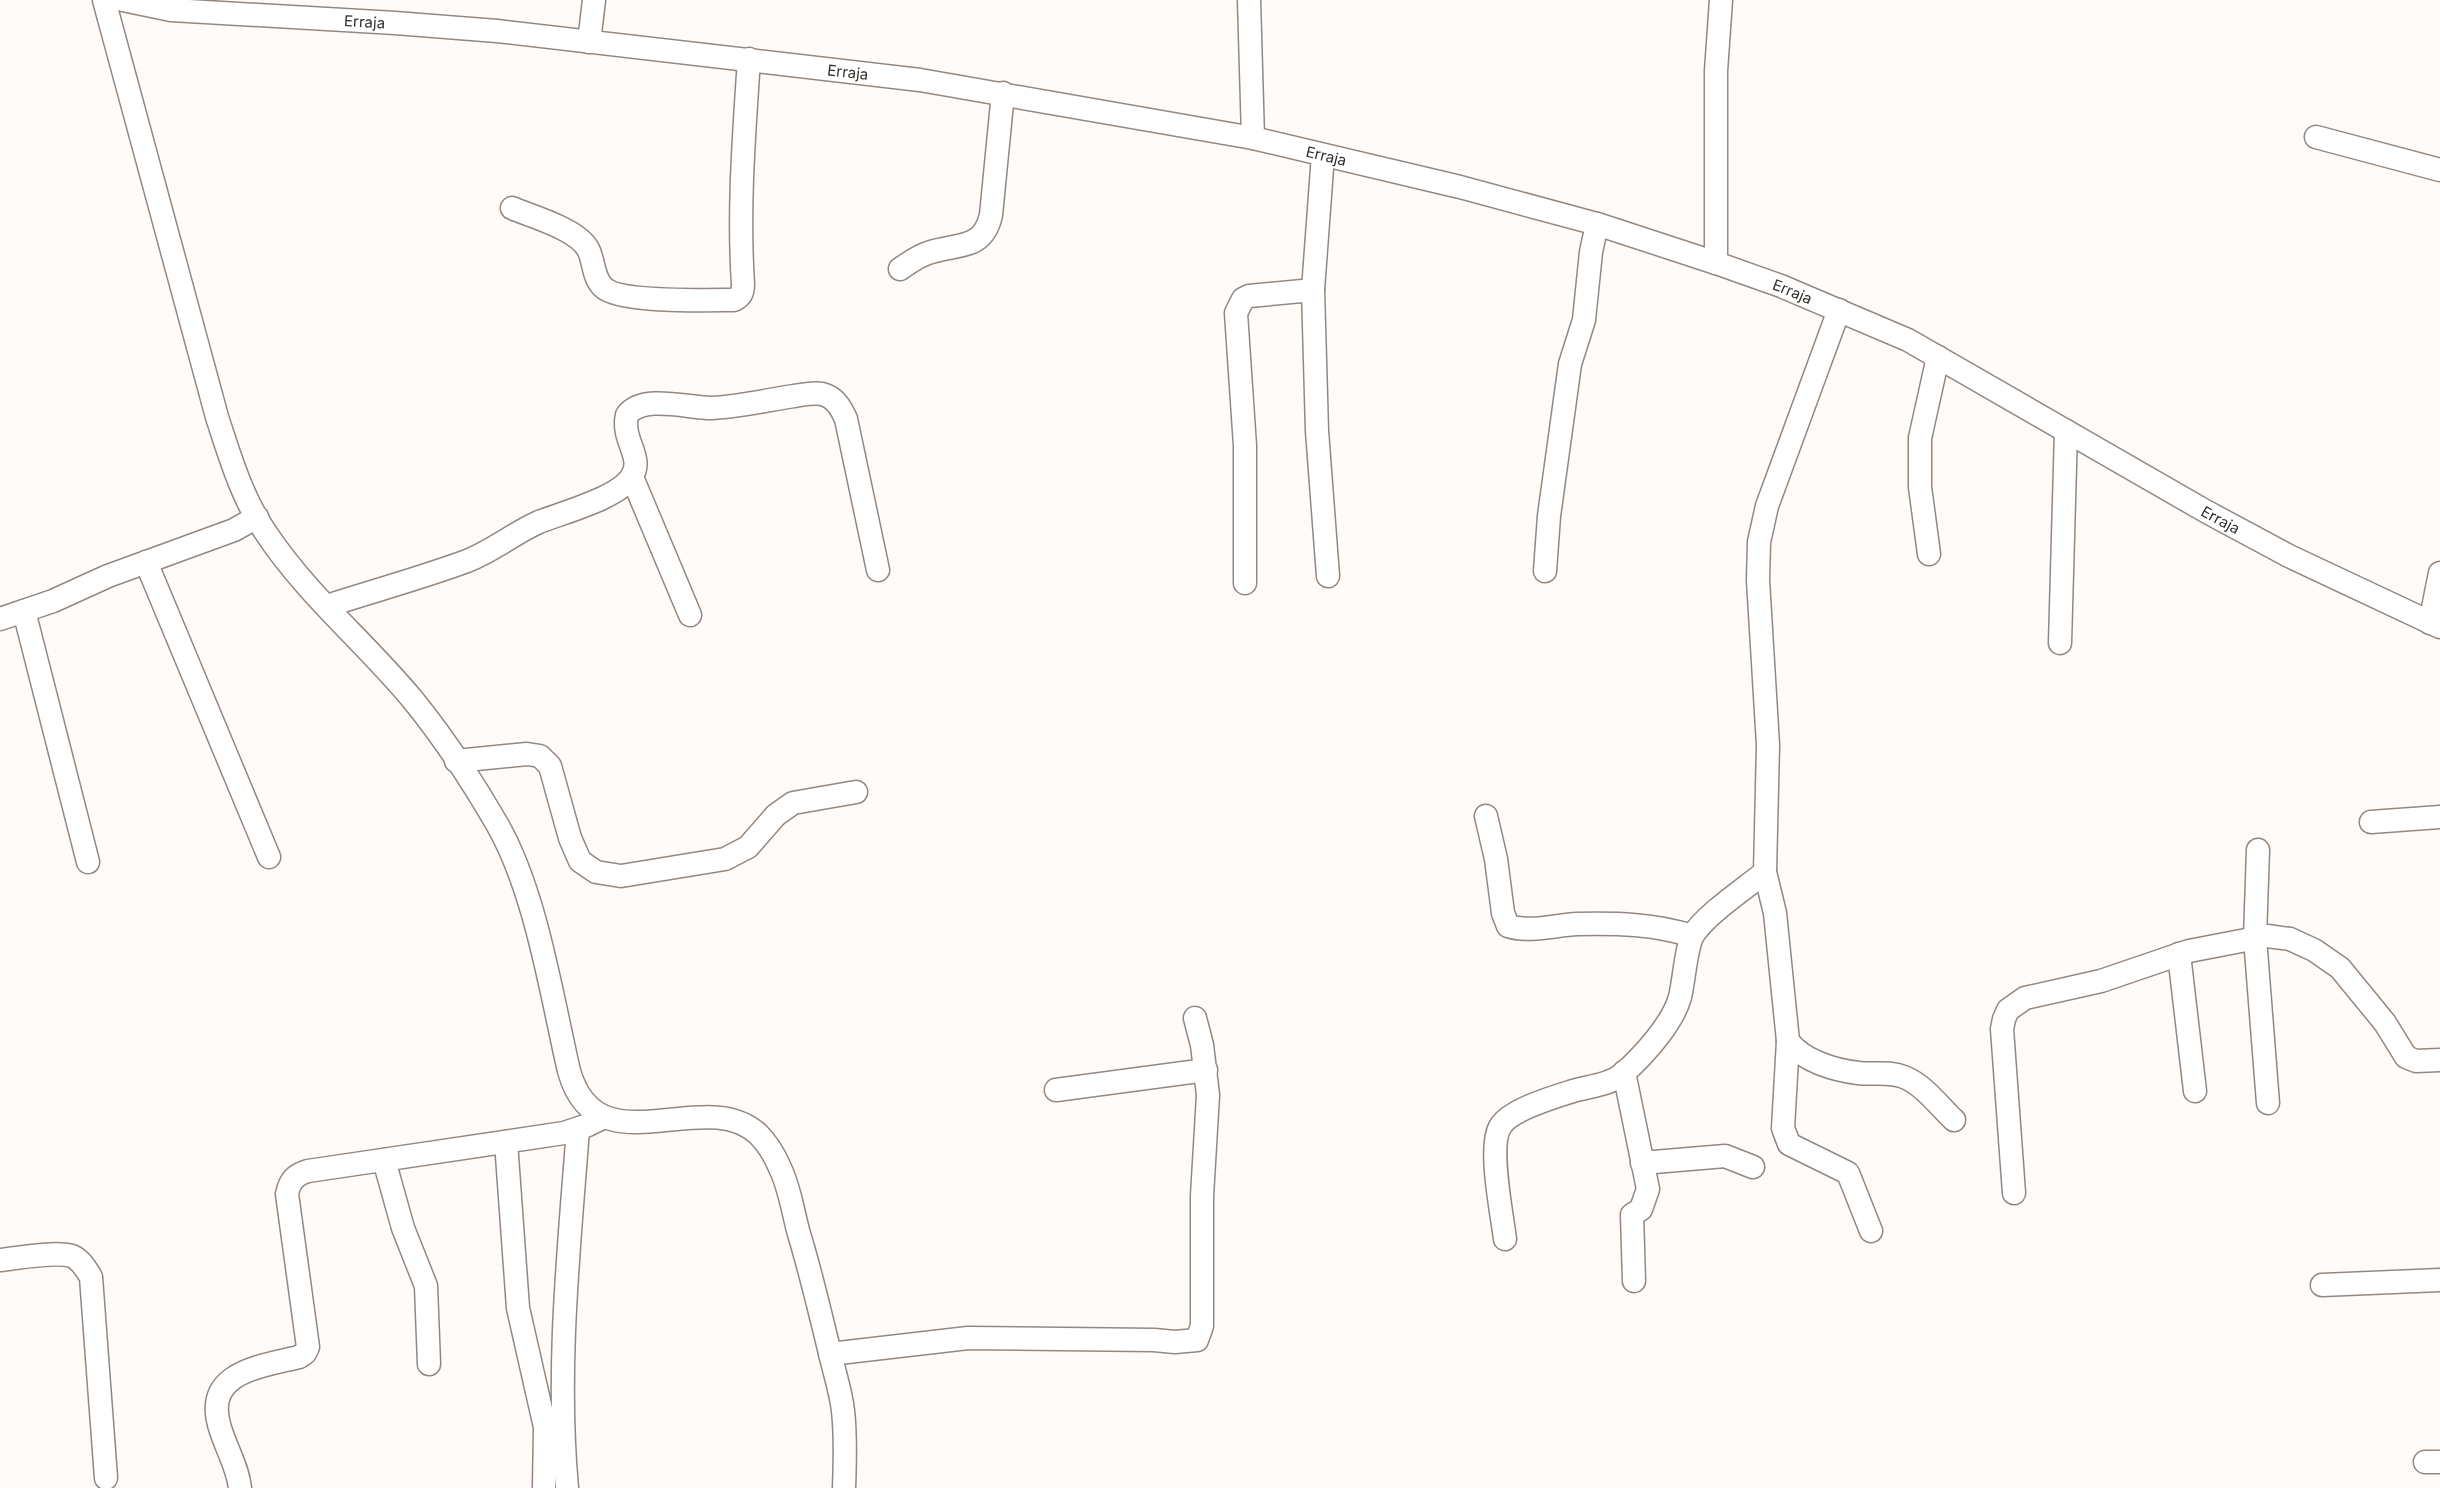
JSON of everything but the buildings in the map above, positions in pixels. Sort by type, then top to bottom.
[{"type":"street","points":[[104,0],[217,417],[233,467],[257,517],[286,559],[413,700],[497,824],[514,858],[535,926],[573,1087],[582,1103],[604,1118]]},
{"type":"street","name":"Erraja","points":[[123,0],[171,10],[497,31],[909,78],[1253,138],[1460,187],[1597,224],[1716,263],[1839,310],[1908,340],[2279,550],[2435,625]]},
{"type":"street","points":[[589,42],[594,0]]},
{"type":"street","points":[[1249,0],[1253,138]]},
{"type":"street","points":[[1716,263],[1716,70],[1721,0]]},
{"type":"street","points":[[512,208],[583,242],[589,251],[598,281],[610,292],[631,297],[734,300],[740,297],[743,292],[740,233],[742,159],[749,59]]},
{"type":"street","points":[[900,270],[928,253],[982,237],[988,230],[1003,93]]},
{"type":"street","points":[[2316,137],[2440,170]]},
{"type":"street","points":[[1323,155],[1313,290],[1317,431],[1328,576]]},
{"type":"street","points":[[1545,571],[1549,516],[1570,364],[1584,320],[1589,267],[1597,224]]},
{"type":"street","points":[[1245,583],[1245,446],[1236,313],[1243,299],[1249,296],[1313,290]]},
{"type":"street","points":[[1839,310],[1767,506],[1759,542],[1759,591],[1768,745],[1765,872],[1775,913],[1788,1041],[1783,1128],[1789,1144],[1848,1173],[1871,1231]]},
{"type":"street","points":[[1929,554],[1920,487],[1920,438],[1938,357]]},
{"type":"street","points":[[327,606],[468,561],[537,524],[596,501],[625,484],[632,477],[637,461],[625,432],[627,415],[637,407],[649,404],[714,408],[821,394],[833,399],[841,407],[846,419],[878,570]]},
{"type":"street","points":[[2060,643],[2066,431]]},
{"type":"street","points":[[632,477],[690,615]]},
{"type":"street","points":[[0,619],[234,530],[257,517]]},
{"type":"street","points":[[146,562],[269,857]]},
{"type":"street","points":[[2435,625],[2440,573]]},
{"type":"street","points":[[24,611],[88,862]]},
{"type":"street","points":[[456,761],[527,754],[540,756],[550,766],[570,838],[580,861],[596,872],[621,876],[725,859],[748,847],[776,815],[793,803],[856,792]]},
{"type":"street","points":[[1486,816],[1496,859],[1503,914],[1508,926],[1523,929],[1575,924],[1622,924],[1672,930],[1692,936]]},
{"type":"street","points":[[2371,822],[2440,817]]},
{"type":"street","points":[[2258,850],[2255,938],[2268,1103]]},
{"type":"street","points":[[1505,1239],[1496,1158],[1497,1133],[1502,1123],[1510,1116],[1525,1109],[1572,1091],[1613,1081],[1624,1072],[1664,1030],[1673,1015],[1680,999],[1692,936],[1717,911],[1765,872]]},
{"type":"street","points":[[2014,1193],[2002,1029],[2008,1010],[2025,998],[2101,981],[2179,954],[2232,941],[2267,936],[2290,939],[2314,950],[2340,968],[2385,1023],[2406,1057],[2416,1061],[2440,1060]]},
{"type":"street","points":[[2179,954],[2195,1092]]},
{"type":"street","points":[[830,1354],[968,1338],[1175,1342],[1197,1340],[1202,1326],[1202,1208],[1208,1095],[1206,1070],[1195,1018]]},
{"type":"street","points":[[1788,1041],[1803,1056],[1841,1070],[1859,1073],[1890,1073],[1905,1078],[1918,1085],[1953,1120]]},
{"type":"street","points":[[1056,1090],[1206,1070]]},
{"type":"street","points":[[1624,1072],[1648,1189],[1641,1209],[1632,1215],[1634,1281]]},
{"type":"street","points":[[240,1488],[239,1478],[220,1428],[217,1409],[218,1394],[224,1384],[237,1376],[257,1367],[299,1357],[308,1347],[287,1194],[289,1185],[298,1174],[578,1129],[604,1118],[640,1121],[705,1118],[732,1121],[757,1134],[781,1169],[810,1272],[843,1408],[844,1488]]},
{"type":"street","points":[[567,1488],[562,1435],[562,1350],[578,1129]]},
{"type":"street","points":[[506,1142],[514,1277],[518,1308],[544,1426],[544,1488]]},
{"type":"street","points":[[1642,1163],[1725,1156],[1753,1167]]},
{"type":"street","points":[[384,1160],[403,1227],[426,1286],[429,1364]]},
{"type":"street","points":[[0,1260],[72,1256],[79,1261],[91,1277],[106,1478]]},
{"type":"street","points":[[2322,1285],[2440,1280]]}]
